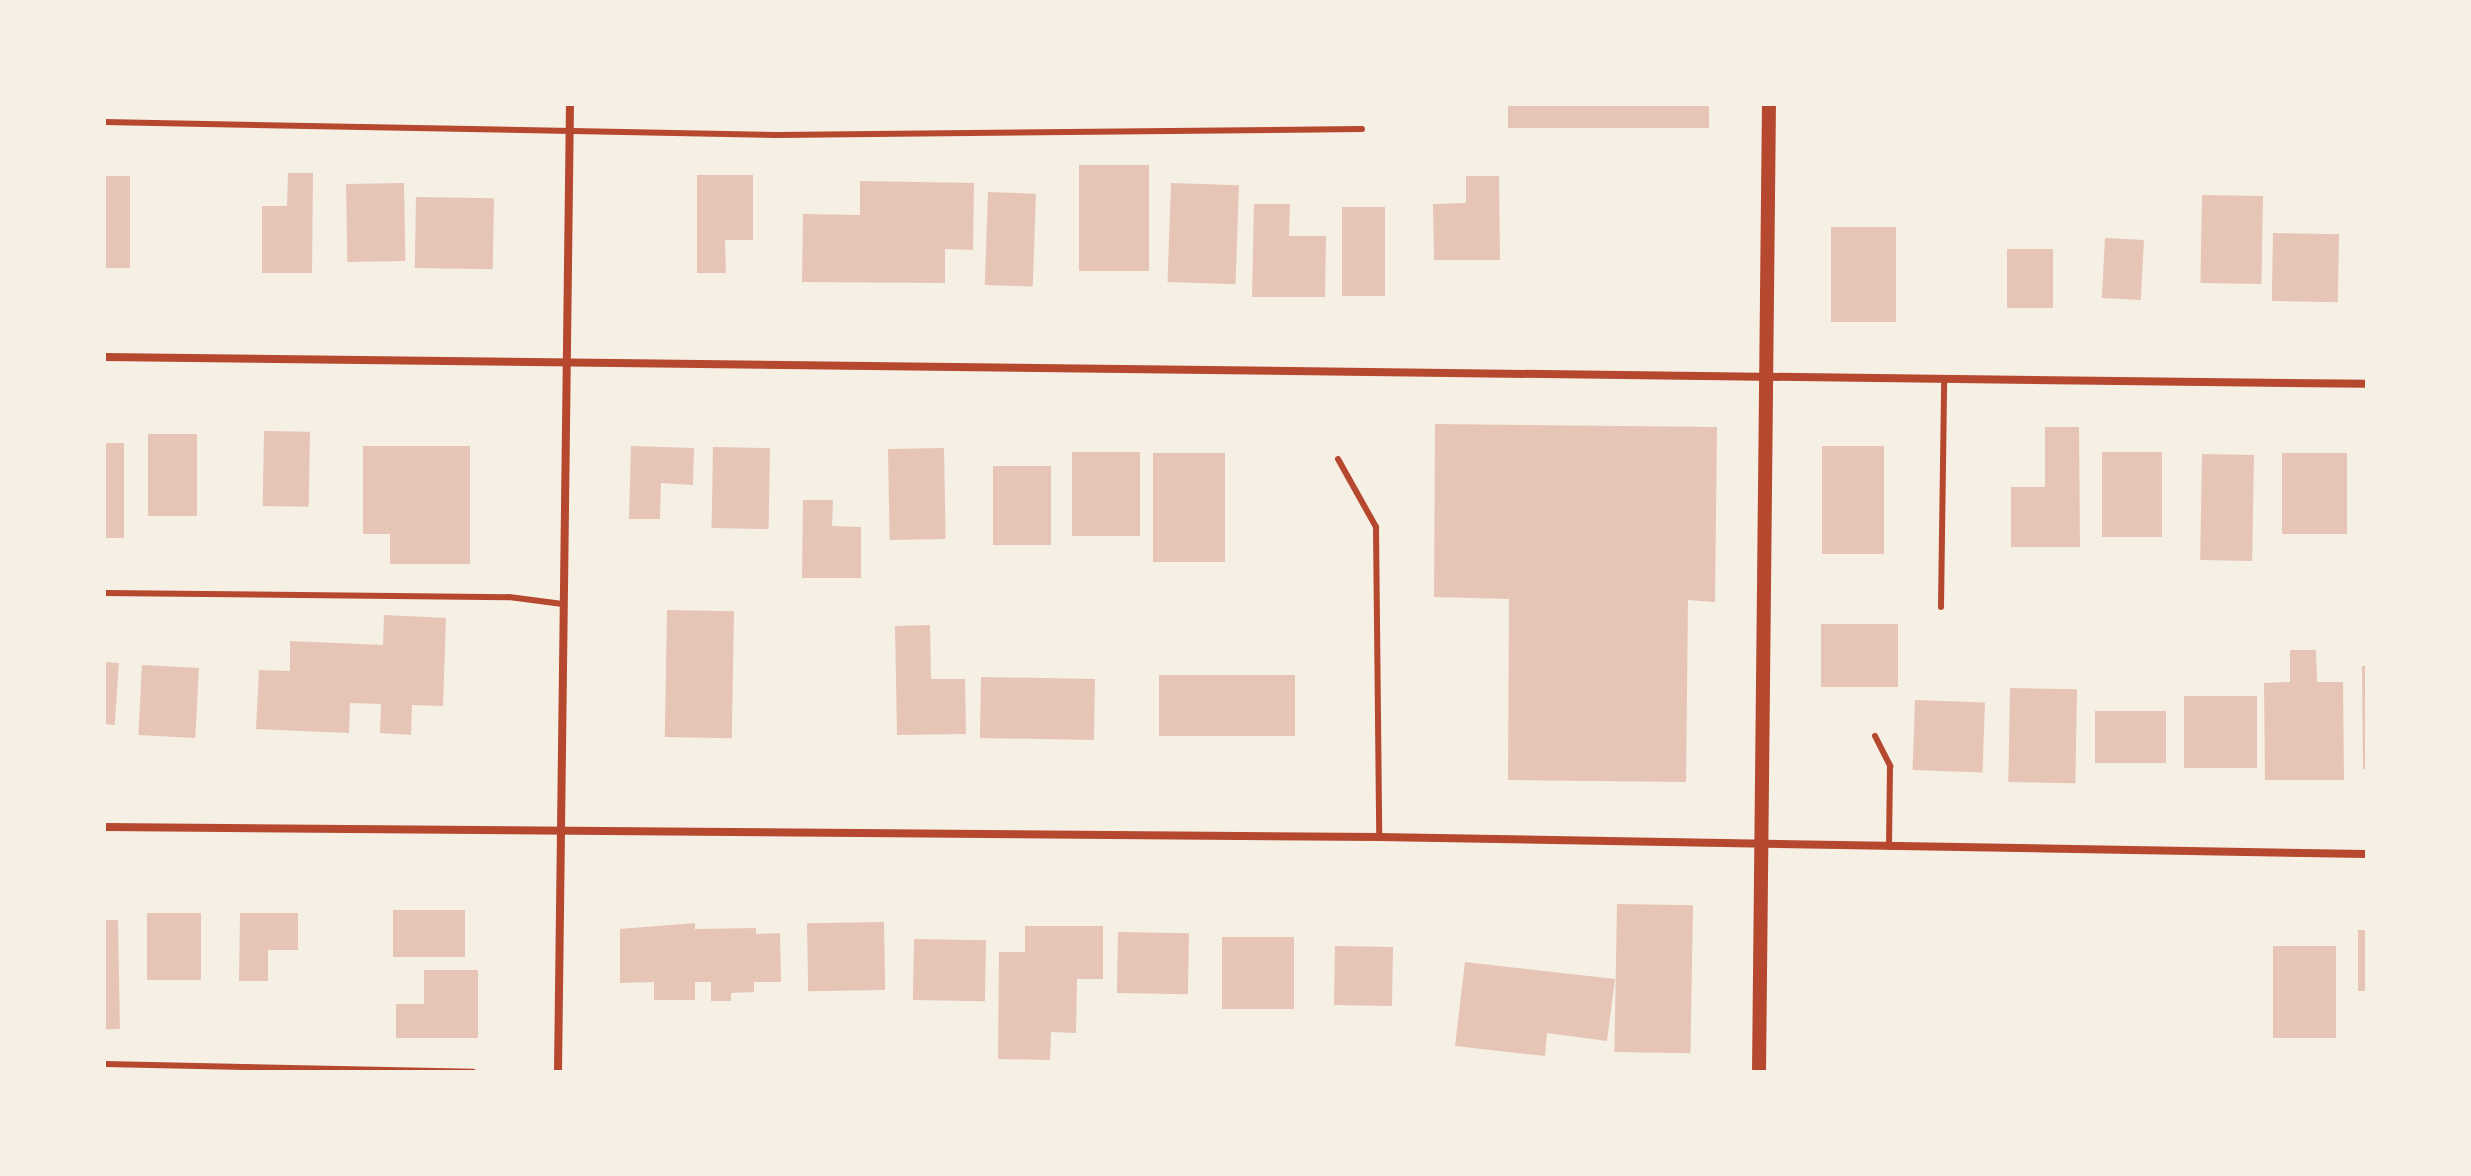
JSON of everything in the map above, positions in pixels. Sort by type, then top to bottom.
[{"type":"street","points":[[558,1072],[570,104]]},
{"type":"street","points":[[1759,1072],[1769,104]]},
{"type":"street","points":[[104,357],[2367,384]]},
{"type":"street","points":[[104,827],[1379,837],[2367,854]]},
{"type":"lane","points":[[104,122],[777,135],[1362,129]]},
{"type":"lane","points":[[1941,607],[1944,380]]},
{"type":"lane","points":[[1338,459],[1376,527],[1379,837]]},
{"type":"lane","points":[[104,593],[509,597],[563,604]]},
{"type":"lane","points":[[1875,736],[1890,766],[1889,847]]},
{"type":"lane","points":[[104,1064],[473,1072]]},
{"type":"building","points":[[1508,104],[1709,104],[1709,128],[1508,128]]},
{"type":"building","points":[[1079,165],[1149,165],[1149,271],[1079,271]]},
{"type":"building","points":[[288,173],[313,173],[312,273],[262,273],[262,206],[287,206]]},
{"type":"building","points":[[697,175],[753,175],[753,240],[725,240],[726,273],[697,273]]},
{"type":"building","points":[[104,176],[130,176],[130,268],[104,268]]},
{"type":"building","points":[[1466,176],[1499,176],[1500,260],[1434,260],[1433,204],[1466,203]]},
{"type":"building","points":[[860,181],[974,183],[973,250],[945,249],[945,283],[802,282],[803,214],[860,215]]},
{"type":"building","points":[[404,183],[405,261],[347,262],[346,184]]},
{"type":"building","points":[[1171,183],[1239,185],[1236,284],[1168,282]]},
{"type":"building","points":[[988,192],[1036,194],[1033,287],[985,285]]},
{"type":"building","points":[[2202,195],[2263,196],[2261,284],[2200,283]]},
{"type":"building","points":[[416,197],[494,198],[493,269],[415,268]]},
{"type":"building","points":[[1254,204],[1290,204],[1289,236],[1326,236],[1325,297],[1252,297]]},
{"type":"building","points":[[1342,207],[1385,207],[1385,296],[1342,296]]},
{"type":"building","points":[[1831,227],[1896,227],[1896,322],[1831,322]]},
{"type":"building","points":[[2273,233],[2339,234],[2338,302],[2272,301]]},
{"type":"building","points":[[2105,238],[2144,240],[2141,300],[2102,298]]},
{"type":"building","points":[[2007,249],[2053,249],[2053,308],[2007,308]]},
{"type":"building","points":[[1435,424],[1717,427],[1715,602],[1688,600],[1686,782],[1508,780],[1509,599],[1434,597]]},
{"type":"building","points":[[2045,427],[2079,427],[2080,547],[2011,547],[2011,487],[2045,487]]},
{"type":"building","points":[[264,431],[310,432],[309,507],[263,506]]},
{"type":"building","points":[[148,434],[197,434],[197,516],[148,516]]},
{"type":"building","points":[[104,443],[124,443],[124,538],[104,538]]},
{"type":"building","points":[[363,446],[470,446],[470,564],[390,564],[390,534],[363,534]]},
{"type":"building","points":[[631,446],[694,448],[693,485],[661,483],[660,519],[629,519]]},
{"type":"building","points":[[1822,446],[1884,446],[1884,554],[1822,554]]},
{"type":"building","points":[[713,447],[770,448],[769,529],[712,528]]},
{"type":"building","points":[[944,448],[946,539],[890,540],[888,449]]},
{"type":"building","points":[[1072,452],[1140,452],[1140,536],[1072,536]]},
{"type":"building","points":[[2102,452],[2162,452],[2162,537],[2102,537]]},
{"type":"building","points":[[1153,453],[1225,453],[1225,562],[1153,562]]},
{"type":"building","points":[[2282,453],[2347,453],[2347,534],[2282,534]]},
{"type":"building","points":[[2202,454],[2254,455],[2252,561],[2200,560]]},
{"type":"building","points":[[993,466],[1051,466],[1051,545],[993,545]]},
{"type":"building","points":[[803,500],[833,500],[832,526],[861,527],[861,578],[802,578]]},
{"type":"building","points":[[667,610],[734,611],[732,738],[665,737]]},
{"type":"building","points":[[384,615],[446,618],[443,706],[412,705],[411,735],[380,733],[381,704],[350,703],[349,733],[256,729],[259,670],[290,671],[290,641],[383,645]]},
{"type":"building","points":[[1821,624],[1898,624],[1898,687],[1821,687]]},
{"type":"building","points":[[930,625],[931,679],[965,679],[966,734],[897,735],[895,626]]},
{"type":"building","points":[[2290,650],[2316,650],[2317,682],[2343,682],[2344,780],[2265,780],[2264,683],[2290,682]]},
{"type":"building","points":[[104,662],[119,663],[115,725],[104,724]]},
{"type":"building","points":[[142,665],[199,668],[195,738],[138,735]]},
{"type":"building","points":[[2362,666],[2367,666],[2367,769],[2363,769]]},
{"type":"building","points":[[1159,675],[1295,675],[1295,736],[1159,736]]},
{"type":"building","points":[[981,677],[1095,679],[1094,740],[980,738]]},
{"type":"building","points":[[2010,688],[2077,689],[2075,783],[2008,782]]},
{"type":"building","points":[[2184,696],[2257,696],[2257,768],[2184,768]]},
{"type":"building","points":[[1915,700],[1985,702],[1983,772],[1913,770]]},
{"type":"building","points":[[2095,711],[2166,711],[2166,763],[2095,763]]},
{"type":"building","points":[[1617,904],[1693,905],[1690,1053],[1614,1052]]},
{"type":"building","points":[[393,910],[465,910],[465,957],[393,957]]},
{"type":"building","points":[[147,913],[201,913],[201,980],[147,980]]},
{"type":"building","points":[[240,913],[298,913],[298,950],[268,950],[268,981],[239,981]]},
{"type":"building","points":[[104,920],[118,920],[120,1029],[106,1029]]},
{"type":"building","points":[[884,922],[885,990],[808,991],[807,923]]},
{"type":"building","points":[[695,923],[695,929],[756,928],[756,934],[780,933],[781,982],[754,982],[754,992],[731,993],[731,1001],[711,1001],[711,982],[695,982],[695,1000],[654,1000],[654,982],[620,983],[620,929]]},
{"type":"building","points":[[1025,926],[1103,926],[1103,979],[1077,979],[1076,1033],[1051,1032],[1050,1060],[998,1059],[999,952],[1025,952]]},
{"type":"building","points":[[2358,930],[2367,930],[2367,991],[2358,991]]},
{"type":"building","points":[[1118,932],[1189,933],[1188,994],[1117,993]]},
{"type":"building","points":[[1222,937],[1294,937],[1294,1009],[1222,1009]]},
{"type":"building","points":[[914,939],[986,940],[985,1001],[913,1000]]},
{"type":"building","points":[[1335,946],[1393,947],[1392,1006],[1334,1005]]},
{"type":"building","points":[[2273,946],[2336,946],[2336,1038],[2273,1038]]},
{"type":"building","points":[[1465,962],[1615,979],[1607,1041],[1547,1033],[1545,1056],[1455,1046]]},
{"type":"building","points":[[424,970],[478,970],[478,1038],[396,1038],[396,1004],[424,1004]]}]
